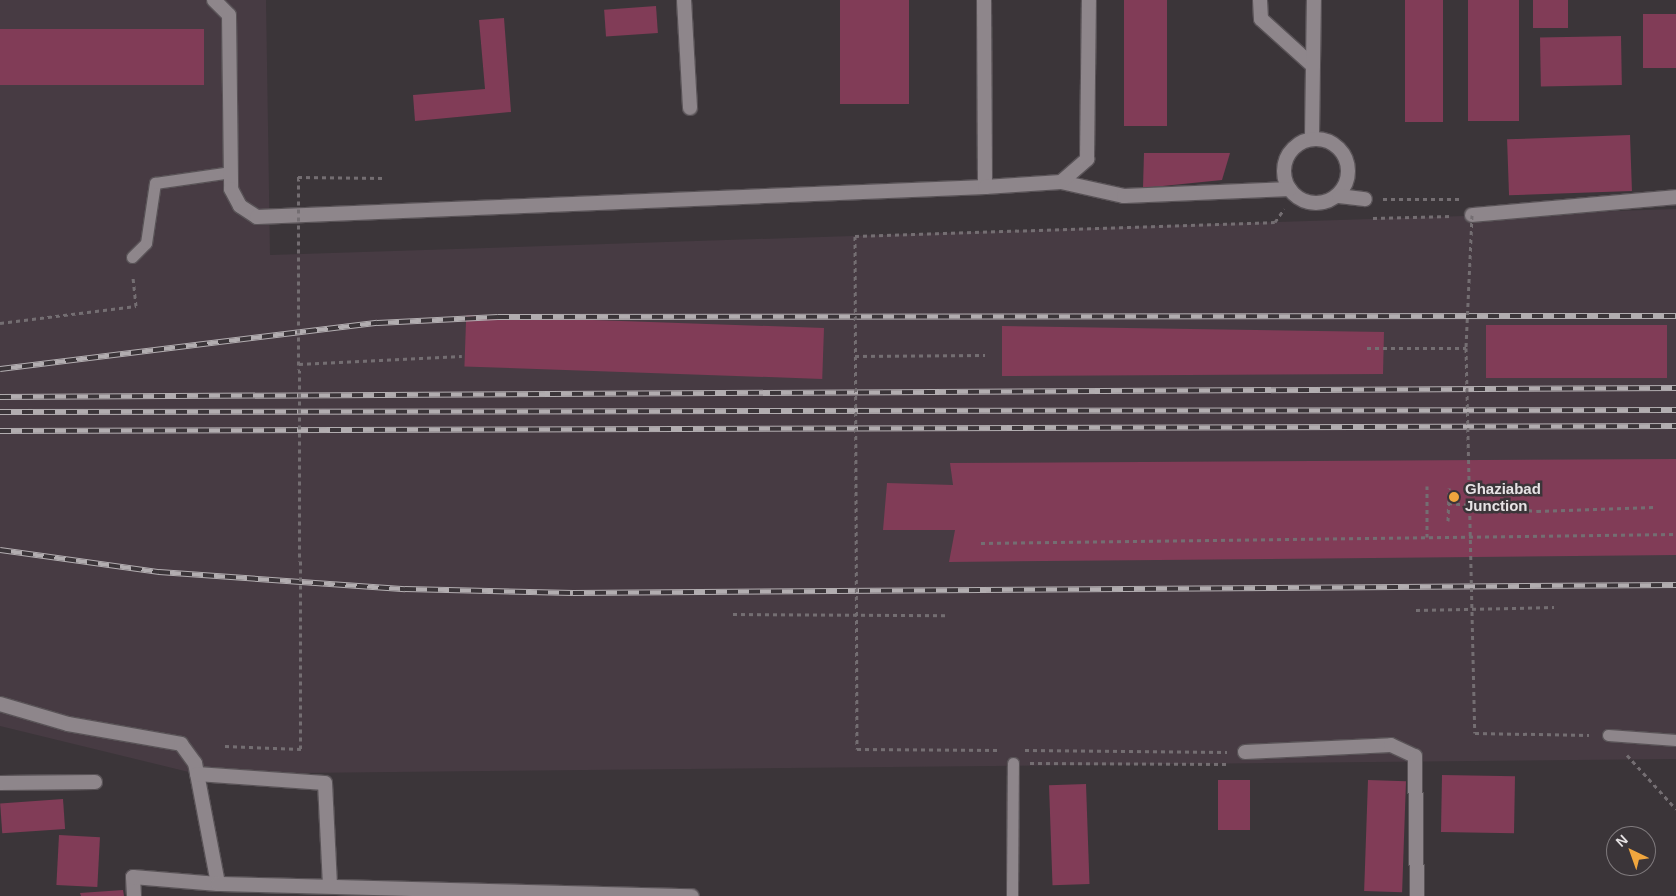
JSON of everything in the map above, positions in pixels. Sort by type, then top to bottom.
[{"type":"street","points":[[214,0],[229,15],[232,189],[240,206],[257,217],[985,187],[1061,182],[1124,196],[1292,193],[1316,204],[1339,196],[1365,199]]},
{"type":"street","points":[[684,0],[690,108]]},
{"type":"street","points":[[984,0],[985,187]]},
{"type":"street","points":[[1061,182],[1087,159],[1089,0]]},
{"type":"street","points":[[1260,0],[1261,18],[1313,66]]},
{"type":"street","points":[[1312,137],[1314,0]]},
{"type":"street","points":[[1292,193],[1283,173],[1290,150],[1312,137]]},
{"type":"street","points":[[1312,137],[1343,150],[1350,173],[1339,196]]},
{"type":"street","points":[[1472,216],[1676,197]]},
{"type":"street","points":[[0,704],[68,724],[181,744],[190,753],[197,774],[218,884]]},
{"type":"street","points":[[1245,752],[1391,745],[1415,756],[1417,896]]},
{"type":"street","points":[[197,774],[325,784],[330,886]]},
{"type":"street","points":[[0,783],[95,782]]},
{"type":"street","points":[[134,896],[133,878],[218,884],[692,896]]},
{"type":"lane","points":[[132,256],[146,243],[155,183],[231,172]]},
{"type":"lane","points":[[1608,735],[1676,740]]},
{"type":"lane","points":[[1012,896],[1013,763]]},
{"type":"path","points":[[225,746],[301,749],[298,177],[384,178]]},
{"type":"path","points":[[1006,750],[857,749],[854,236],[1275,222],[1292,193]]},
{"type":"path","points":[[1365,199],[1462,199]]},
{"type":"path","points":[[1361,219],[1472,216],[1466,348],[1469,610],[1475,733],[1608,735],[1676,809]]},
{"type":"path","points":[[0,323],[136,306],[132,256]]},
{"type":"path","points":[[1367,348],[1466,348]]},
{"type":"path","points":[[855,356],[985,355]]},
{"type":"path","points":[[299,364],[462,356]]},
{"type":"path","points":[[1426,538],[1427,486]]},
{"type":"path","points":[[1448,520],[1449,488]]},
{"type":"path","points":[[1448,503],[1467,503],[1537,511],[1654,507]]},
{"type":"path","points":[[981,543],[1676,534]]},
{"type":"path","points":[[1416,610],[1469,610],[1554,606]]},
{"type":"path","points":[[733,614],[857,618],[949,615]]},
{"type":"path","points":[[1013,763],[1244,764],[1245,752],[1016,750]]},
{"type":"shaded area","points":[[0,0],[266,0],[270,255],[1676,209],[1676,759],[197,774],[0,726]]},
{"type":"building","points":[[840,0],[909,0],[909,104],[840,104]]},
{"type":"building","points":[[1124,0],[1167,0],[1167,126],[1124,126]]},
{"type":"building","points":[[1405,0],[1443,0],[1443,122],[1405,122]]},
{"type":"building","points":[[1468,0],[1519,0],[1519,121],[1468,121]]},
{"type":"building","points":[[1533,0],[1568,0],[1568,28],[1533,28]]},
{"type":"building","points":[[656,6],[658,33],[606,37],[604,10]]},
{"type":"building","points":[[1643,14],[1676,14],[1676,68],[1643,68]]},
{"type":"building","points":[[504,18],[511,112],[415,121],[413,95],[485,89],[479,20]]},
{"type":"building","points":[[0,29],[204,29],[204,85],[0,85]]},
{"type":"building","points":[[1621,36],[1622,85],[1541,86],[1540,37]]},
{"type":"building","points":[[1630,135],[1632,191],[1509,195],[1507,139]]},
{"type":"building","points":[[1144,153],[1230,153],[1222,180],[1143,188]]},
{"type":"building","points":[[466,316],[824,328],[822,379],[464,366]]},
{"type":"building","points":[[1486,325],[1667,325],[1667,378],[1486,378]]},
{"type":"building","points":[[1002,326],[1384,332],[1383,374],[1002,376]]},
{"type":"building","points":[[1676,459],[1676,555],[949,562],[955,530],[883,530],[887,483],[953,485],[950,463]]},
{"type":"building","points":[[1442,775],[1515,776],[1514,833],[1441,832]]},
{"type":"building","points":[[1218,780],[1250,780],[1250,830],[1218,830]]},
{"type":"building","points":[[1368,780],[1406,781],[1402,892],[1364,891]]},
{"type":"building","points":[[1086,784],[1089,884],[1053,885],[1049,785]]},
{"type":"building","points":[[63,799],[65,829],[2,833],[0,803]]},
{"type":"building","points":[[59,835],[100,837],[97,887],[56,885]]},
{"type":"building","points":[[123,890],[124,896],[81,896],[80,893]]},
{"type":"railway","points":[[0,369],[377,323],[498,317],[1676,316]]},
{"type":"railway","points":[[0,397],[1676,388]]},
{"type":"railway","points":[[0,412],[1676,410]]},
{"type":"railway","points":[[0,431],[1676,426]]},
{"type":"railway","points":[[0,550],[159,572],[405,589],[573,593],[1676,585]]},
{"type":"place","name":"Ghaziabad Junction","points":[[1454,497]]}]
